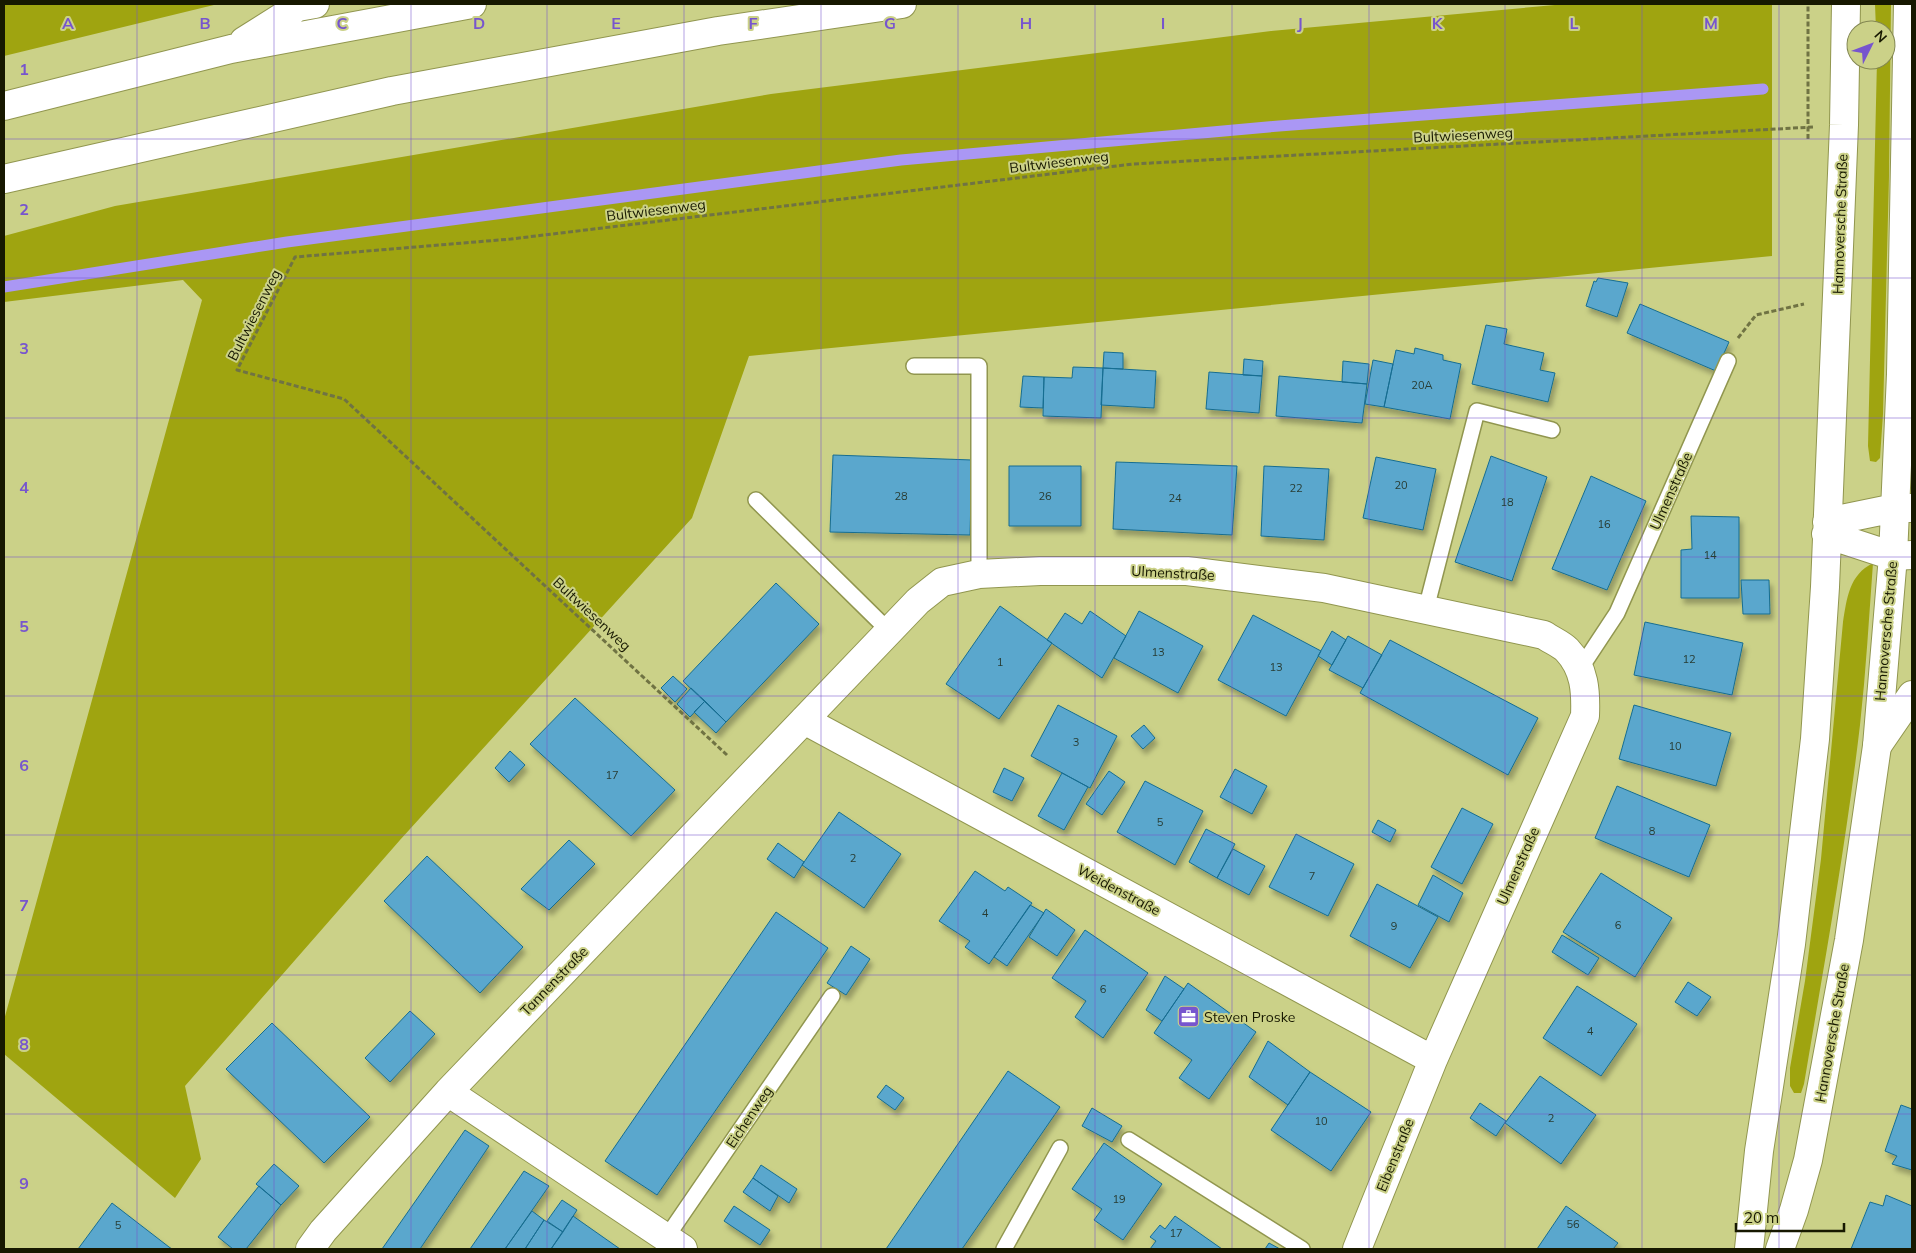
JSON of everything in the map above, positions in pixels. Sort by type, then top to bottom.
[{"type":"main road","points":[[232,49],[298,7],[315,4]]},
{"type":"main road","points":[[4,106],[232,49],[472,4]]},
{"type":"main road","points":[[4,179],[392,90],[718,31],[902,4]]},
{"type":"main road","name":"Hannoversche Straße","points":[[1749,1249],[1759,1150],[1790,944],[1814,739],[1825,587],[1844,125],[1846,4]]},
{"type":"main road","name":"Hannoversche Straße","points":[[1780,1249],[1794,1210],[1808,1160],[1848,940],[1903,556],[1907,382],[1908,4]]},
{"type":"main road","points":[[1827,528],[1903,508]]},
{"type":"main road","points":[[1827,528],[1903,556]]},
{"type":"main road","name":"Ulmenstraße","points":[[804,720],[918,601],[942,582],[979,574],[1040,570],[1187,572],[1324,588],[1544,635],[1567,649],[1580,669],[1586,690],[1585,716],[1433,1060]]},
{"type":"main road","points":[[1877,746],[1912,695]]},
{"type":"main road","name":"Tannenstraße","points":[[310,1249],[448,1092],[804,720]]},
{"type":"main road","name":"Weidenstraße","points":[[804,720],[1433,1060]]},
{"type":"main road","name":"Eibenstraße","points":[[1357,1249],[1433,1060]]},
{"type":"main road","name":"Eichenweg","points":[[448,1092],[675,1244]]},
{"type":"lane","name":"Ulmenstraße","points":[[1580,669],[1617,613],[1728,361]]},
{"type":"lane","points":[[914,366],[979,366],[979,574]]},
{"type":"lane","points":[[1426,609],[1477,411],[1552,430]]},
{"type":"lane","points":[[756,500],[889,630]]},
{"type":"lane","name":"Eichenweg","points":[[675,1244],[832,996]]},
{"type":"lane","points":[[1129,1140],[1302,1249]]},
{"type":"lane","points":[[1004,1249],[1060,1148]]},
{"type":"path","points":[[1808,4],[1808,147]]},
{"type":"path","name":"Bultwiesenweg","points":[[749,776],[344,399],[237,370],[295,258],[511,239],[1133,164],[1808,127]]},
{"type":"path","points":[[1804,314],[1805,294]]},
{"type":"path","points":[[1728,361],[1741,334],[1756,315],[1805,304]]},
{"type":"shaded area","points":[[4,4],[218,4],[4,56]]},
{"type":"shaded area","points":[[1566,4],[1772,4],[1772,256],[749,356],[692,518],[400,840],[185,1086],[201,1159],[175,1198],[4,1054],[4,1020],[202,300],[183,280],[4,302],[4,236],[115,206],[771,94],[1271,31]]},
{"type":"shaded area","points":[[1875,4],[1891,4],[1891,20],[1876,20]]},
{"type":"shaded area","points":[[1877,70],[1890,70],[1883,414],[1880,458],[1876,462],[1870,461],[1868,446]]},
{"type":"shaded area","points":[[1873,563],[1862,705],[1848,815],[1804,1084],[1801,1093],[1794,1093],[1790,1086],[1790,1068],[1805,981],[1821,859],[1843,622],[1850,588],[1859,574]]},
{"type":"building","points":[[1598,278],[1628,283],[1617,317],[1586,306],[1594,281],[1596,282]]},
{"type":"building","points":[[1640,304],[1729,342],[1716,371],[1627,333]]},
{"type":"building","points":[[1486,325],[1507,329],[1504,344],[1544,353],[1540,370],[1555,373],[1548,402],[1472,384]]},
{"type":"building","points":[[1415,348],[1443,355],[1443,360],[1461,364],[1450,419],[1384,407],[1396,350],[1414,354]]},
{"type":"building","points":[[1104,352],[1123,353],[1123,369],[1103,368]]},
{"type":"building","points":[[1244,359],[1263,361],[1262,376],[1243,375]]},
{"type":"building","points":[[1373,360],[1393,364],[1384,407],[1365,404]]},
{"type":"building","points":[[1343,361],[1369,364],[1367,384],[1342,382]]},
{"type":"building","points":[[1073,367],[1103,368],[1101,418],[1043,416],[1044,377],[1072,378]]},
{"type":"building","points":[[1103,368],[1156,371],[1154,408],[1101,405]]},
{"type":"building","points":[[1209,372],[1262,376],[1259,413],[1206,409]]},
{"type":"building","points":[[1023,376],[1044,377],[1043,408],[1020,407]]},
{"type":"building","points":[[1279,376],[1367,384],[1362,423],[1276,416]]},
{"type":"building","points":[[833,455],[972,460],[970,535],[830,532]]},
{"type":"building","points":[[1491,456],[1547,477],[1512,581],[1455,562]]},
{"type":"building","points":[[1376,457],[1436,469],[1423,530],[1363,518]]},
{"type":"building","points":[[1116,462],[1237,466],[1232,535],[1113,529]]},
{"type":"building","points":[[1009,466],[1081,466],[1081,526],[1009,526]]},
{"type":"building","points":[[1264,466],[1329,469],[1324,540],[1261,536]]},
{"type":"building","points":[[1591,476],[1646,501],[1607,590],[1552,569]]},
{"type":"building","points":[[1691,516],[1739,517],[1739,598],[1681,598],[1681,550],[1692,549]]},
{"type":"building","points":[[1741,580],[1769,580],[1770,614],[1743,614]]},
{"type":"building","points":[[776,583],[819,624],[726,722],[683,681]]},
{"type":"building","points":[[1000,606],[1052,643],[999,719],[946,684]]},
{"type":"building","points":[[1090,611],[1126,636],[1102,678],[1047,640],[1065,613],[1082,624]]},
{"type":"building","points":[[1139,611],[1203,646],[1178,693],[1114,658]]},
{"type":"building","points":[[1253,615],[1321,651],[1286,716],[1218,680]]},
{"type":"building","points":[[1645,622],[1743,643],[1732,695],[1634,675]]},
{"type":"building","points":[[1332,631],[1346,640],[1332,665],[1318,656]]},
{"type":"building","points":[[1348,636],[1382,655],[1363,688],[1329,670]]},
{"type":"building","points":[[1390,640],[1538,718],[1508,775],[1360,693]]},
{"type":"building","points":[[673,676],[687,689],[675,702],[661,688]]},
{"type":"building","points":[[691,688],[705,701],[690,717],[677,704]]},
{"type":"building","points":[[575,698],[675,790],[631,836],[530,744]]},
{"type":"building","points":[[705,701],[726,722],[716,733],[694,712]]},
{"type":"building","points":[[1058,705],[1117,736],[1090,788],[1031,756]]},
{"type":"building","points":[[1634,705],[1731,733],[1716,786],[1619,759]]},
{"type":"building","points":[[1144,725],[1155,738],[1143,749],[1131,736]]},
{"type":"building","points":[[510,751],[525,765],[509,782],[495,768]]},
{"type":"building","points":[[1004,768],[1024,778],[1012,801],[993,792]]},
{"type":"building","points":[[1235,769],[1267,786],[1252,814],[1220,797]]},
{"type":"building","points":[[1109,771],[1125,782],[1102,815],[1086,804]]},
{"type":"building","points":[[1062,773],[1088,787],[1064,830],[1038,816]]},
{"type":"building","points":[[1145,781],[1203,811],[1175,865],[1117,832]]},
{"type":"building","points":[[1617,786],[1710,825],[1689,877],[1595,838]]},
{"type":"building","points":[[1462,808],[1493,824],[1462,884],[1431,867]]},
{"type":"building","points":[[839,812],[901,854],[864,908],[802,865]]},
{"type":"building","points":[[1378,820],[1396,830],[1390,842],[1372,832]]},
{"type":"building","points":[[1206,829],[1235,844],[1217,878],[1189,862]]},
{"type":"building","points":[[1296,834],[1354,864],[1328,916],[1269,887]]},
{"type":"building","points":[[569,840],[595,864],[549,910],[521,889]]},
{"type":"building","points":[[778,843],[804,862],[794,878],[767,859]]},
{"type":"building","points":[[1233,849],[1265,866],[1249,895],[1217,878]]},
{"type":"building","points":[[427,856],[523,947],[480,993],[384,901]]},
{"type":"building","points":[[975,871],[1005,891],[1008,887],[1032,903],[989,964],[965,947],[970,941],[939,921]]},
{"type":"building","points":[[1601,873],[1672,918],[1635,977],[1563,932]]},
{"type":"building","points":[[1433,875],[1463,893],[1449,922],[1418,905]]},
{"type":"building","points":[[1377,884],[1438,917],[1410,968],[1350,936]]},
{"type":"building","points":[[1030,905],[1044,913],[1007,966],[994,957]]},
{"type":"building","points":[[1046,909],[1075,930],[1057,956],[1029,937]]},
{"type":"building","points":[[776,912],[828,948],[657,1195],[605,1161]]},
{"type":"building","points":[[1085,930],[1148,973],[1103,1038],[1075,1017],[1086,1001],[1052,978]]},
{"type":"building","points":[[1562,935],[1599,958],[1588,975],[1552,952]]},
{"type":"building","points":[[851,946],[870,959],[846,995],[827,983]]},
{"type":"building","points":[[1165,976],[1184,989],[1162,1021],[1146,1010]]},
{"type":"building","points":[[1688,982],[1711,997],[1697,1016],[1675,1002]]},
{"type":"building","points":[[1188,983],[1256,1032],[1209,1099],[1179,1078],[1192,1060],[1154,1033]]},
{"type":"building","points":[[1577,986],[1637,1024],[1601,1076],[1543,1038]]},
{"type":"building","points":[[410,1011],[435,1034],[390,1082],[365,1058]]},
{"type":"building","points":[[272,1023],[370,1117],[324,1163],[226,1069]]},
{"type":"building","points":[[1268,1041],[1310,1072],[1288,1105],[1249,1077]]},
{"type":"building","points":[[1008,1071],[1060,1107],[962,1249],[886,1249]]},
{"type":"building","points":[[1310,1072],[1371,1112],[1331,1171],[1271,1130]]},
{"type":"building","points":[[1540,1076],[1596,1115],[1561,1164],[1505,1123]]},
{"type":"building","points":[[886,1085],[904,1098],[895,1110],[877,1097]]},
{"type":"building","points":[[1480,1103],[1506,1121],[1496,1136],[1470,1118]]},
{"type":"building","points":[[1901,1105],[1912,1109],[1912,1170],[1892,1164],[1897,1156],[1885,1151]]},
{"type":"building","points":[[1092,1108],[1122,1126],[1112,1142],[1082,1126]]},
{"type":"building","points":[[465,1130],[489,1146],[420,1249],[382,1249]]},
{"type":"building","points":[[1104,1143],[1162,1184],[1123,1240],[1094,1220],[1102,1209],[1072,1189]]},
{"type":"building","points":[[274,1164],[299,1186],[281,1205],[256,1184]]},
{"type":"building","points":[[761,1165],[797,1189],[789,1203],[753,1178]]},
{"type":"building","points":[[524,1171],[549,1186],[505,1249],[470,1249]]},
{"type":"building","points":[[753,1178],[778,1196],[770,1211],[743,1192]]},
{"type":"building","points":[[259,1186],[281,1205],[246,1249],[233,1249],[218,1237]]},
{"type":"building","points":[[1886,1195],[1912,1206],[1912,1249],[1851,1249],[1870,1202],[1883,1206]]},
{"type":"building","points":[[562,1200],[577,1210],[563,1232],[547,1221]]},
{"type":"building","points":[[112,1203],[169,1247],[172,1249],[78,1249]]},
{"type":"building","points":[[734,1206],[770,1230],[760,1245],[724,1221]]},
{"type":"building","points":[[1566,1206],[1618,1243],[1613,1249],[1537,1249]]},
{"type":"building","points":[[532,1211],[544,1220],[525,1249],[505,1249]]},
{"type":"building","points":[[573,1216],[620,1249],[551,1249]]},
{"type":"building","points":[[1175,1216],[1222,1249],[1150,1249],[1156,1241],[1150,1237],[1160,1225],[1165,1229]]},
{"type":"building","points":[[544,1220],[563,1232],[551,1249],[525,1249]]},
{"type":"building","points":[[1269,1243],[1280,1249],[1265,1249]]},
{"type":"waterway","points":[[4,287],[287,242],[901,160],[1279,126],[1763,89]]},
{"type":"place","name":"Steven Proske","points":[[1188,1017]]}]
